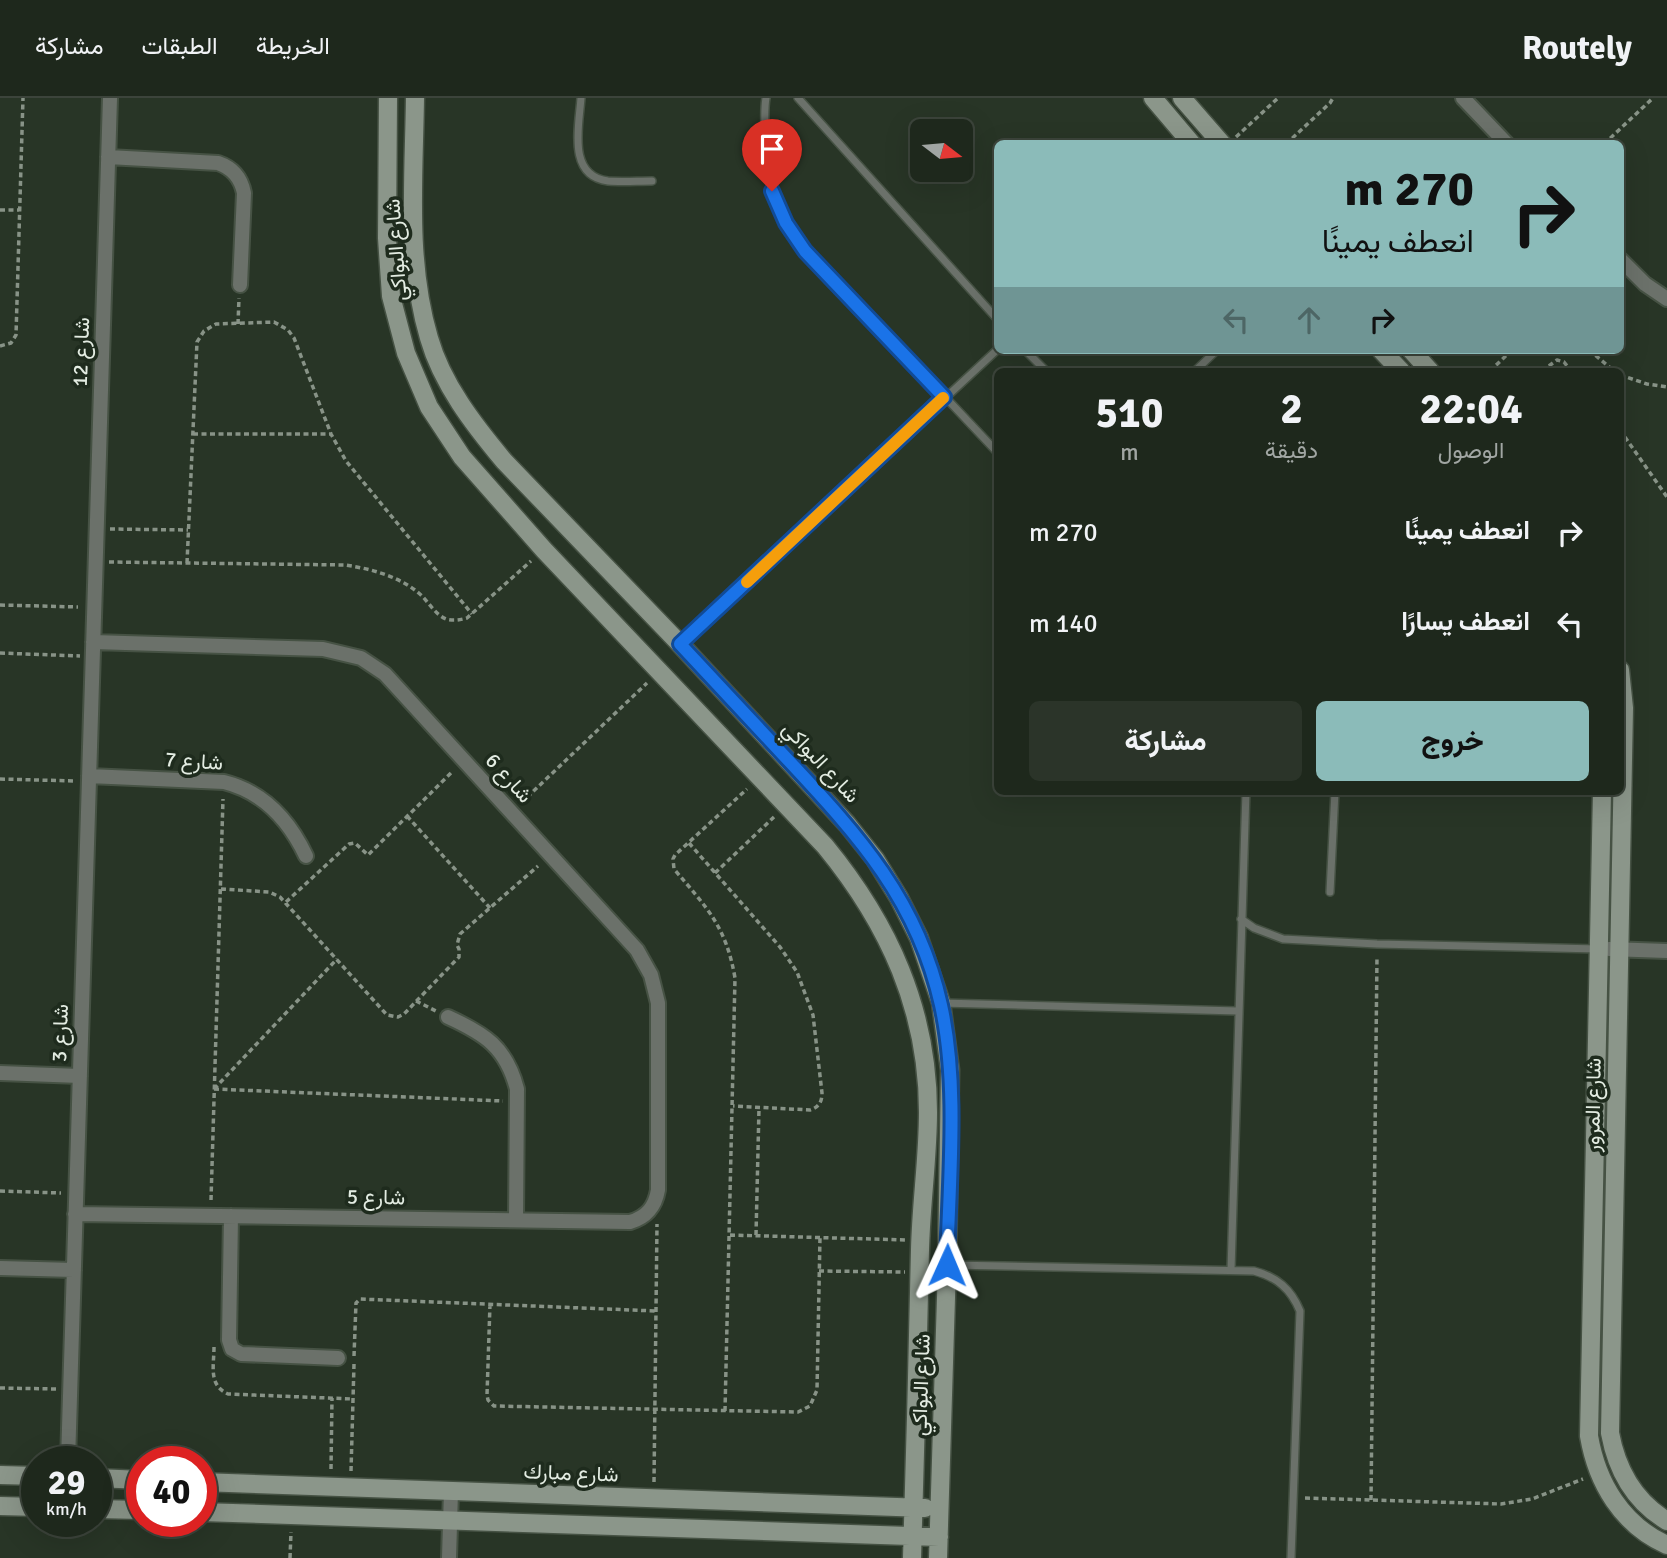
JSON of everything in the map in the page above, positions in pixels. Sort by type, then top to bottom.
[{"type":"street","name":"شارع 12","points":[[94,607],[110,98]]},
{"type":"street","name":"شارع البواكي","points":[[388,98],[388,267],[391,296],[406,353],[429,407],[450,441],[544,550],[825,846],[874,913],[893,950],[908,989],[921,1043],[928,1112],[921,1240],[912,1558]]},
{"type":"street","name":"شارع البواكي","points":[[415,98],[415,269],[429,340],[467,414],[504,461],[680,644],[847,824],[875,859],[900,898],[919,938],[941,1003],[950,1070],[938,1558]]},
{"type":"street","points":[[1153,98],[1189,140]]},
{"type":"street","points":[[1182,98],[1218,140]]},
{"type":"street","points":[[1463,98],[1503,140]]},
{"type":"street","points":[[108,157],[218,163],[233,171],[244,193],[240,285]]},
{"type":"street","points":[[1624,263],[1645,284],[1667,299]]},
{"type":"street","points":[[1385,354],[1398,368]]},
{"type":"street","points":[[1415,354],[1427,368]]},
{"type":"street","name":"شارع 3","points":[[68,1446],[94,607]]},
{"type":"street","name":"شارع 6","points":[[93,649],[323,649],[361,658],[385,674],[637,950],[659,1003],[658,1191]]},
{"type":"street","name":"شارع 7","points":[[89,779],[223,782],[242,787],[274,808],[292,831],[306,856]]},
{"type":"street","name":"شارع المرور","points":[[1602,795],[1588,1417],[1598,1474],[1618,1507],[1646,1533],[1667,1545]]},
{"type":"street","name":"شارع المرور","points":[[1622,795],[1610,1433],[1618,1465],[1625,1479],[1645,1505],[1667,1521]]},
{"type":"street","points":[[1598,949],[1667,951]]},
{"type":"street","points":[[448,1017],[478,1031],[498,1048],[514,1078],[516,1220]]},
{"type":"street","points":[[0,1073],[80,1076]]},
{"type":"street","name":"شارع 5","points":[[75,1214],[630,1222],[648,1213],[658,1191]]},
{"type":"street","points":[[231,1216],[229,1340],[232,1349],[241,1354],[338,1358]]},
{"type":"street","points":[[0,1268],[74,1270]]},
{"type":"street","points":[[0,1475],[21,1476]]},
{"type":"street","name":"شارع مبارك","points":[[217,1483],[939,1508]]},
{"type":"street","points":[[449,1558],[452,1491]]},
{"type":"street","points":[[0,1506],[21,1507]]},
{"type":"street","points":[[217,1513],[939,1537]]},
{"type":"lane","points":[[581,98],[578,150],[584,167],[598,178],[607,180],[652,181]]},
{"type":"lane","points":[[766,98],[768,174],[786,223],[805,251],[994,449]]},
{"type":"lane","points":[[798,98],[994,316]]},
{"type":"lane","points":[[680,644],[994,353]]},
{"type":"lane","points":[[1030,354],[1043,368]]},
{"type":"lane","points":[[1198,368],[1213,354]]},
{"type":"lane","points":[[1231,1269],[1246,795]]},
{"type":"lane","points":[[1330,892],[1335,795]]},
{"type":"lane","points":[[1241,919],[1283,939],[1598,949]]},
{"type":"lane","points":[[941,1003],[1238,1011]]},
{"type":"lane","points":[[947,1265],[1231,1269],[1254,1270],[1276,1279],[1291,1294],[1300,1311],[1291,1558]]},
{"type":"path","points":[[0,346],[11,343],[16,335],[23,98]]},
{"type":"path","points":[[1233,140],[1278,98]]},
{"type":"path","points":[[1290,140],[1331,103],[1333,98]]},
{"type":"path","points":[[1608,140],[1653,98]]},
{"type":"path","points":[[0,210],[20,210]]},
{"type":"path","points":[[238,324],[240,285]]},
{"type":"path","points":[[187,563],[197,342],[204,331],[216,324],[274,322],[288,330],[294,338],[331,434],[346,461],[472,614]]},
{"type":"path","points":[[1493,368],[1508,354]]},
{"type":"path","points":[[1594,354],[1610,368]]},
{"type":"path","points":[[1546,368],[1557,360],[1564,362],[1569,368]]},
{"type":"path","points":[[1624,376],[1667,387]]},
{"type":"path","points":[[193,434],[331,434]]},
{"type":"path","points":[[1624,436],[1667,497]]},
{"type":"path","points":[[97,529],[188,530]]},
{"type":"path","points":[[96,562],[355,566],[382,573],[408,586],[421,594],[441,617],[454,621],[467,618],[544,550]]},
{"type":"path","points":[[0,605],[94,607]]},
{"type":"path","points":[[0,653],[93,649]]},
{"type":"path","points":[[512,812],[659,671]]},
{"type":"path","points":[[286,902],[349,844],[355,843],[368,855],[465,760]]},
{"type":"path","points":[[725,1411],[735,978],[728,948],[716,919],[674,869],[673,859],[759,777]]},
{"type":"path","points":[[0,779],[89,779]]},
{"type":"path","points":[[211,1216],[223,782]]},
{"type":"path","points":[[715,873],[787,806]]},
{"type":"path","points":[[407,816],[490,908]]},
{"type":"path","points":[[688,843],[789,959],[804,986],[813,1015],[822,1093],[820,1104],[810,1110],[733,1106]]},
{"type":"path","points":[[221,889],[269,892],[286,902],[387,1015],[392,1017],[401,1016],[459,957],[457,945],[460,934],[551,855]]},
{"type":"path","points":[[1371,1500],[1377,944]]},
{"type":"path","points":[[214,1089],[337,959]]},
{"type":"path","points":[[416,1002],[448,1017]]},
{"type":"path","points":[[214,1089],[516,1101]]},
{"type":"path","points":[[756,1236],[759,1108]]},
{"type":"path","points":[[0,1191],[76,1193]]},
{"type":"path","points":[[653,1498],[658,1191]]},
{"type":"path","points":[[730,1235],[921,1240]]},
{"type":"path","points":[[490,1304],[487,1395],[494,1406],[799,1412],[810,1406],[817,1390],[820,1237]]},
{"type":"path","points":[[819,1271],[920,1272]]},
{"type":"path","points":[[350,1487],[358,1300],[656,1311]]},
{"type":"path","points":[[0,1388],[70,1389]]},
{"type":"path","points":[[331,1487],[332,1398]]},
{"type":"path","points":[[1292,1498],[1501,1504],[1532,1499],[1598,1474]]},
{"type":"path","points":[[290,1558],[292,1516]]},
{"type":"slow traffic","points":[[747,582],[943,398]]},
{"type":"route","points":[[772,191],[786,223],[805,251],[944,397],[680,644],[847,824],[875,859],[900,898],[919,938],[941,1003],[950,1070],[947,1265]]}]
